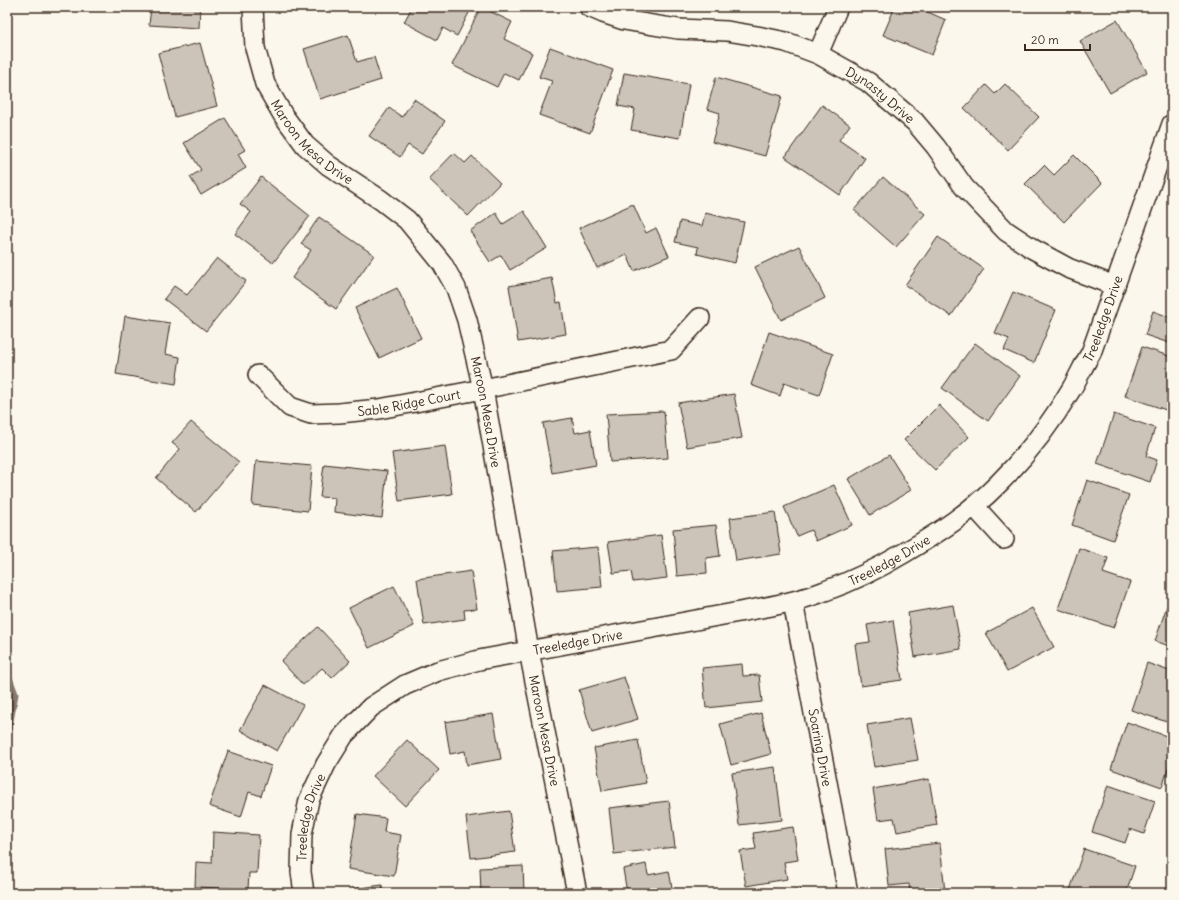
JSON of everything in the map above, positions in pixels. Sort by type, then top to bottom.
[{"type":"street","name":"Maroon Mesa Drive","points":[[253,7],[255,48],[265,84],[283,115],[306,144],[328,165],[381,200],[407,220],[442,263],[456,288],[467,320],[483,389],[529,651],[577,893]]},
{"type":"street","name":"Dynasty Drive","points":[[589,7],[624,20],[653,26],[678,29],[727,31],[757,36],[786,42],[818,54],[868,82],[915,122],[936,147],[964,187],[1006,231],[1033,250],[1068,268],[1115,286]]},
{"type":"street","points":[[818,54],[838,7]]},
{"type":"street","name":"Treeledge Drive","points":[[304,893],[301,872],[302,834],[309,800],[326,764],[344,735],[372,707],[405,685],[438,671],[478,660],[793,602],[825,592],[888,563],[947,527],[974,506],[999,483],[1028,450],[1053,417],[1091,353],[1172,124]]},
{"type":"street","name":"Sable Ridge Court","points":[[258,375],[290,407],[310,414],[339,413],[379,408],[483,389],[671,350],[700,318]]},
{"type":"street","points":[[974,506],[1004,539]]},
{"type":"street","name":"Soaring Drive","points":[[793,602],[848,893]]},
{"type":"building","points":[[151,7],[200,7],[199,28],[149,25]]},
{"type":"building","points":[[412,7],[472,7],[457,36],[443,28],[437,40],[404,22]]},
{"type":"building","points":[[481,7],[512,22],[504,39],[532,53],[519,80],[504,73],[497,87],[452,65]]},
{"type":"building","points":[[895,7],[922,7],[921,9],[946,20],[932,55],[883,35]]},
{"type":"building","points":[[1117,20],[1147,72],[1110,93],[1080,41]]},
{"type":"building","points":[[348,35],[357,62],[374,57],[381,80],[320,99],[304,49]]},
{"type":"building","points":[[200,43],[217,106],[175,117],[158,53]]},
{"type":"building","points":[[550,47],[613,70],[590,133],[539,115],[552,81],[539,77]]},
{"type":"building","points":[[624,73],[689,84],[680,138],[631,130],[635,109],[618,106]]},
{"type":"building","points":[[716,77],[782,96],[765,156],[712,142],[720,113],[707,109]]},
{"type":"building","points":[[1005,84],[1039,117],[1008,150],[964,108],[986,85],[995,94]]},
{"type":"building","points":[[414,99],[445,121],[422,154],[408,145],[400,157],[369,136],[389,108],[402,117]]},
{"type":"building","points":[[822,105],[850,125],[839,140],[865,158],[840,195],[785,157]]},
{"type":"building","points":[[225,118],[245,150],[238,154],[246,168],[201,195],[190,177],[201,170],[184,143]]},
{"type":"building","points":[[454,153],[465,163],[472,156],[500,183],[468,216],[429,179]]},
{"type":"building","points":[[1074,155],[1102,183],[1064,222],[1025,184],[1044,165],[1054,175]]},
{"type":"building","points":[[261,177],[310,216],[273,263],[235,234],[251,212],[240,204]]},
{"type":"building","points":[[883,177],[925,214],[896,247],[854,210]]},
{"type":"building","points":[[633,204],[646,233],[656,228],[669,256],[634,271],[627,255],[597,268],[579,228]]},
{"type":"building","points":[[524,211],[547,248],[510,270],[501,255],[490,262],[470,231],[496,213],[503,224]]},
{"type":"building","points":[[705,213],[744,222],[735,263],[697,254],[698,247],[675,242],[680,221],[702,226]]},
{"type":"building","points":[[319,217],[374,255],[336,309],[292,278],[311,250],[301,244]]},
{"type":"building","points":[[938,237],[984,269],[951,316],[905,285]]},
{"type":"building","points":[[799,246],[825,298],[781,320],[755,267]]},
{"type":"building","points":[[217,258],[246,281],[206,331],[164,299],[174,286],[187,295]]},
{"type":"building","points":[[552,278],[557,303],[561,302],[566,334],[518,342],[509,286]]},
{"type":"building","points":[[397,288],[421,338],[379,358],[355,308]]},
{"type":"building","points":[[1013,292],[1056,310],[1034,363],[1004,350],[1009,339],[995,333]]},
{"type":"building","points":[[1153,311],[1172,318],[1172,344],[1145,335]]},
{"type":"building","points":[[125,316],[170,323],[165,354],[180,357],[176,384],[116,374]]},
{"type":"building","points":[[769,332],[833,354],[819,395],[784,383],[780,396],[751,385]]},
{"type":"building","points":[[975,343],[1020,376],[988,421],[942,388]]},
{"type":"building","points":[[1142,347],[1172,357],[1172,412],[1125,396]]},
{"type":"building","points":[[734,394],[742,438],[687,447],[678,403]]},
{"type":"building","points":[[939,405],[969,437],[935,470],[904,440]]},
{"type":"building","points":[[664,411],[668,458],[610,462],[606,414]]},
{"type":"building","points":[[1114,414],[1155,428],[1146,456],[1157,460],[1150,482],[1097,464]]},
{"type":"building","points":[[572,418],[575,433],[590,430],[596,465],[552,473],[543,423]]},
{"type":"building","points":[[191,422],[239,462],[196,512],[156,478],[180,449],[172,443]]},
{"type":"building","points":[[445,446],[452,494],[399,501],[392,453]]},
{"type":"building","points":[[889,455],[911,490],[870,515],[848,479]]},
{"type":"building","points":[[256,461],[312,466],[308,511],[252,505]]},
{"type":"building","points":[[324,464],[387,471],[382,518],[334,512],[335,498],[320,497]]},
{"type":"building","points":[[1087,480],[1129,495],[1113,540],[1072,525]]},
{"type":"building","points":[[834,485],[852,525],[816,541],[811,530],[797,536],[784,507]]},
{"type":"building","points":[[775,512],[781,554],[736,561],[730,518]]},
{"type":"building","points":[[716,525],[720,556],[706,558],[707,573],[677,576],[673,529]]},
{"type":"building","points":[[661,535],[667,578],[633,582],[631,571],[613,573],[608,542]]},
{"type":"building","points":[[598,547],[602,587],[557,591],[553,551]]},
{"type":"building","points":[[1079,548],[1108,558],[1103,573],[1130,582],[1114,628],[1058,609]]},
{"type":"building","points":[[471,571],[477,609],[464,610],[465,619],[424,625],[417,579]]},
{"type":"building","points":[[394,586],[414,626],[369,648],[349,608]]},
{"type":"building","points":[[1169,600],[1172,601],[1172,647],[1155,641]]},
{"type":"building","points":[[953,605],[961,649],[915,657],[908,613]]},
{"type":"building","points":[[1032,608],[1054,647],[1007,672],[986,633]]},
{"type":"building","points":[[893,620],[902,680],[861,686],[855,644],[870,642],[867,625]]},
{"type":"building","points":[[318,627],[350,661],[332,678],[322,668],[303,685],[281,661]]},
{"type":"building","points":[[1147,663],[1172,672],[1172,707],[1167,722],[1131,710]]},
{"type":"building","points":[[742,664],[743,676],[759,675],[762,702],[706,708],[702,668]]},
{"type":"building","points":[[624,677],[638,719],[592,733],[579,690]]},
{"type":"building","points":[[265,685],[303,705],[277,751],[240,730]]},
{"type":"building","points":[[761,713],[771,754],[731,765],[720,724]]},
{"type":"building","points":[[493,714],[501,759],[467,765],[465,751],[450,754],[445,722]]},
{"type":"building","points":[[910,718],[918,760],[874,767],[867,725]]},
{"type":"building","points":[[1127,722],[1172,738],[1172,758],[1162,787],[1111,769]]},
{"type":"building","points":[[407,740],[439,770],[405,806],[373,776]]},
{"type":"building","points":[[638,740],[646,783],[602,791],[594,748]]},
{"type":"building","points":[[228,751],[271,766],[261,796],[249,792],[241,817],[209,806]]},
{"type":"building","points":[[775,767],[782,820],[739,825],[732,773]]},
{"type":"building","points":[[929,779],[937,825],[897,832],[894,818],[878,820],[873,789]]},
{"type":"building","points":[[1108,785],[1155,801],[1144,834],[1130,829],[1125,843],[1092,832]]},
{"type":"building","points":[[669,801],[675,847],[614,854],[609,808]]},
{"type":"building","points":[[509,811],[515,852],[471,858],[466,817]]},
{"type":"building","points":[[357,814],[386,818],[384,832],[401,835],[394,876],[348,869]]},
{"type":"building","points":[[793,827],[798,860],[784,862],[787,879],[746,886],[740,851],[756,849],[753,833]]},
{"type":"building","points":[[213,832],[259,835],[257,873],[249,873],[248,889],[195,887],[196,862],[212,863]]},
{"type":"building","points":[[940,843],[945,893],[910,893],[909,884],[889,886],[885,849]]},
{"type":"building","points":[[1084,849],[1135,866],[1126,893],[1069,893]]},
{"type":"building","points":[[646,864],[648,875],[669,871],[673,893],[627,893],[623,869]]},
{"type":"building","points":[[523,866],[524,893],[481,893],[480,868]]},
{"type":"building","points":[[382,885],[383,893],[354,893],[353,889]]},
{"type":"building","points":[[800,888],[802,893],[783,893]]},
{"type":"waterway","points":[[7,673],[15,694],[7,737]]}]
